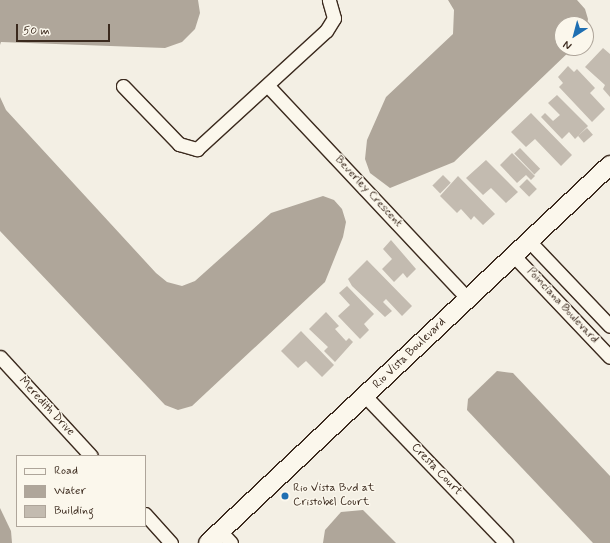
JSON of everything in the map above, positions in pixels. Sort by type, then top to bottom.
[{"type":"street","points":[[123,86],[179,144],[191,150],[203,146],[332,25],[335,12],[329,0]]},
{"type":"street","name":"Beverley Crescent","points":[[268,86],[468,299]]},
{"type":"street","name":"Rio Vista Boulevard","points":[[220,539],[366,396],[610,164]]},
{"type":"street","name":"Poinciana Boulevard","points":[[529,241],[610,326]]},
{"type":"street","name":"Poinciana Boulevard","points":[[514,256],[610,357]]},
{"type":"street","name":"Meredith Drive","points":[[0,357],[90,455]]},
{"type":"street","name":"Cresta Court","points":[[366,396],[506,543]]},
{"type":"street","points":[[146,515],[171,543]]},
{"type":"water","points":[[0,0],[198,0],[200,13],[195,29],[182,42],[165,48],[1,42],[0,45]]},
{"type":"water","points":[[448,0],[577,0],[585,9],[587,16],[554,16],[554,56],[565,56],[454,162],[390,188],[370,173],[365,159],[367,140],[386,97],[453,34],[454,10]]},
{"type":"water","points":[[0,97],[6,110],[156,273],[167,282],[182,286],[195,281],[271,213],[323,196],[334,200],[342,209],[346,222],[343,237],[325,282],[192,406],[178,410],[165,405],[0,231]]},
{"type":"water","points":[[497,371],[513,373],[610,476],[610,543],[593,543],[467,410],[468,399]]},
{"type":"water","points":[[0,508],[11,531],[12,543],[0,543]]},
{"type":"water","points":[[363,510],[396,543],[323,543],[325,530],[341,512]]},
{"type":"building","points":[[603,48],[610,54],[610,97],[603,89],[605,85],[585,67]]},
{"type":"building","points":[[568,66],[574,72],[577,69],[595,88],[590,93],[605,109],[592,122],[559,87],[563,83],[558,77]]},
{"type":"building","points":[[557,95],[588,126],[575,139],[569,132],[562,139],[541,117],[545,113],[553,121],[560,115],[548,103]]},
{"type":"building","points":[[531,113],[572,155],[561,166],[535,139],[526,147],[511,132]]},
{"type":"building","points":[[587,128],[593,135],[584,143],[578,136]]},
{"type":"building","points":[[520,148],[540,169],[534,174],[514,154]]},
{"type":"building","points":[[512,153],[535,176],[531,180],[526,175],[517,183],[500,165]]},
{"type":"building","points":[[486,160],[518,192],[506,203],[491,188],[483,195],[466,178]]},
{"type":"building","points":[[443,175],[451,183],[440,193],[432,186]]},
{"type":"building","points":[[458,176],[495,214],[483,225],[474,216],[471,220],[461,209],[457,213],[440,196]]},
{"type":"building","points":[[527,179],[537,189],[529,197],[519,187]]},
{"type":"building","points":[[391,240],[416,269],[407,278],[403,273],[394,282],[382,269],[392,259],[383,249]]},
{"type":"building","points":[[367,260],[412,306],[402,316],[386,299],[383,302],[392,311],[385,317],[352,286],[348,279]]},
{"type":"building","points":[[347,286],[374,314],[364,324],[369,330],[360,339],[338,316],[350,305],[339,293]]},
{"type":"building","points":[[326,312],[339,326],[335,329],[346,341],[349,338],[353,342],[335,362],[324,351],[328,347],[309,329]]},
{"type":"building","points":[[301,331],[334,365],[322,377],[306,361],[298,368],[281,351]]},
{"type":"place","name":"Rio Vista Bvd at Cristobel Court","points":[[285,496]]}]
